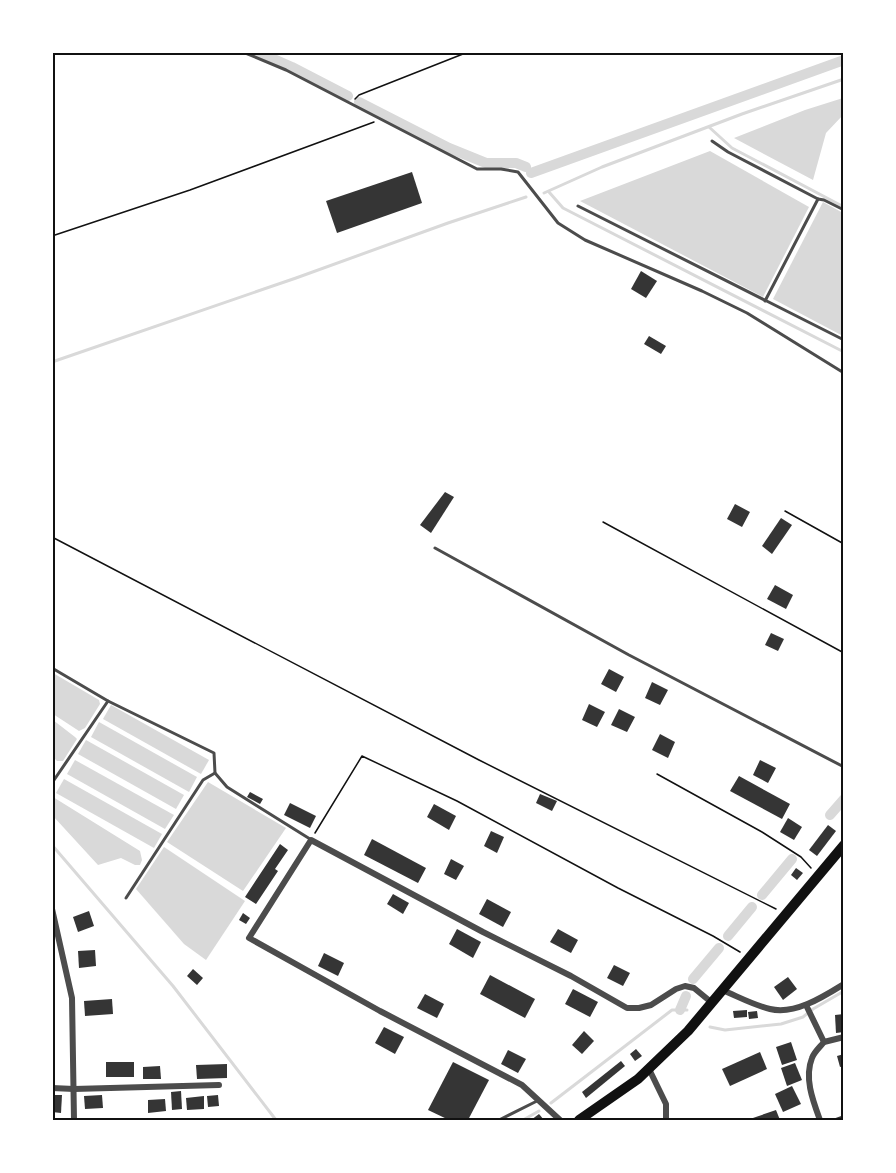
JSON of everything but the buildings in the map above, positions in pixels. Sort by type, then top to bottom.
[{"type":"main road","points":[[579,1120],[638,1079],[688,1031],[843,845]]},
{"type":"street","points":[[560,1120],[522,1085],[380,1011],[249,938],[311,840],[571,976],[627,1008],[651,1005],[685,986],[694,988],[711,1002]]},
{"type":"street","points":[[52,909],[72,998],[75,1120]]},
{"type":"street","points":[[722,990],[771,1010],[806,1005],[843,984]]},
{"type":"street","points":[[806,1005],[824,1042]]},
{"type":"street","points":[[820,1120],[811,1095],[809,1072],[812,1057],[824,1042],[843,1037]]},
{"type":"street","points":[[649,1069],[666,1104],[666,1120]]},
{"type":"street","points":[[52,1088],[219,1085]]},
{"type":"lane","points":[[243,52],[286,70],[477,169],[518,172],[558,223],[585,240],[747,313],[843,373]]},
{"type":"lane","points":[[712,141],[728,152],[843,210]]},
{"type":"lane","points":[[765,301],[818,199]]},
{"type":"lane","points":[[578,206],[843,340]]},
{"type":"lane","points":[[435,548],[629,655],[843,767]]},
{"type":"lane","points":[[52,668],[108,700],[214,753],[215,773],[226,787],[311,840]]},
{"type":"lane","points":[[52,783],[108,700]]},
{"type":"lane","points":[[126,898],[203,780],[215,773]]},
{"type":"lane","points":[[499,1120],[539,1100]]},
{"type":"path","points":[[350,105],[359,95],[468,52]]},
{"type":"path","points":[[52,237],[190,190],[380,120]]},
{"type":"path","points":[[785,511],[843,544]]},
{"type":"path","points":[[603,522],[843,653]]},
{"type":"path","points":[[52,537],[479,760],[784,914]]},
{"type":"path","points":[[311,840],[362,756],[457,801],[618,888],[713,936],[748,958]]},
{"type":"path","points":[[657,774],[762,832],[801,857],[818,875]]},
{"type":"shaded area","points":[[843,98],[843,115],[826,133],[813,180],[734,138],[805,110]]},
{"type":"shaded area","points":[[710,151],[809,207],[763,297],[580,201]]},
{"type":"shaded area","points":[[823,202],[843,213],[843,336],[773,299]]},
{"type":"shaded area","points":[[53,673],[99,700],[100,704],[85,728],[79,731],[53,714]]},
{"type":"shaded area","points":[[111,705],[209,760],[201,774],[103,719]]},
{"type":"shaded area","points":[[53,720],[77,739],[63,761],[57,761],[53,757]]},
{"type":"shaded area","points":[[99,722],[197,777],[189,792],[91,737]]},
{"type":"shaded area","points":[[86,740],[184,795],[176,809],[78,754]]},
{"type":"shaded area","points":[[75,760],[174,815],[165,829],[67,774]]},
{"type":"shaded area","points":[[64,779],[162,834],[154,848],[56,793]]},
{"type":"shaded area","points":[[208,782],[286,828],[243,891],[167,842]]},
{"type":"shaded area","points":[[53,797],[140,851],[142,860],[140,865],[121,858],[98,865],[53,816]]},
{"type":"shaded area","points":[[164,847],[245,901],[206,960],[184,944],[136,889]]},
{"type":"waterway","points":[[258,52],[348,96]]},
{"type":"waterway","points":[[531,173],[844,60]]},
{"type":"waterway","points":[[544,193],[602,167],[742,114],[844,79]]},
{"type":"waterway","points":[[359,102],[449,148],[486,163],[516,163],[526,167]]},
{"type":"waterway","points":[[709,127],[732,148],[844,207]]},
{"type":"waterway","points":[[549,192],[563,208],[844,352]]},
{"type":"waterway","points":[[52,362],[526,197]]},
{"type":"waterway","points":[[830,815],[844,799]]},
{"type":"waterway","points":[[52,845],[173,986],[276,1120]]},
{"type":"waterway","points":[[762,895],[792,859]]},
{"type":"waterway","points":[[728,936],[752,907]]},
{"type":"waterway","points":[[693,979],[719,948]]},
{"type":"waterway","points":[[710,1027],[725,1030],[781,1024],[803,1017],[844,991]]},
{"type":"waterway","points":[[680,1010],[686,996]]},
{"type":"waterway","points":[[551,1103],[672,1010],[687,1010]]},
{"type":"waterway","points":[[523,1120],[539,1111]]}]
